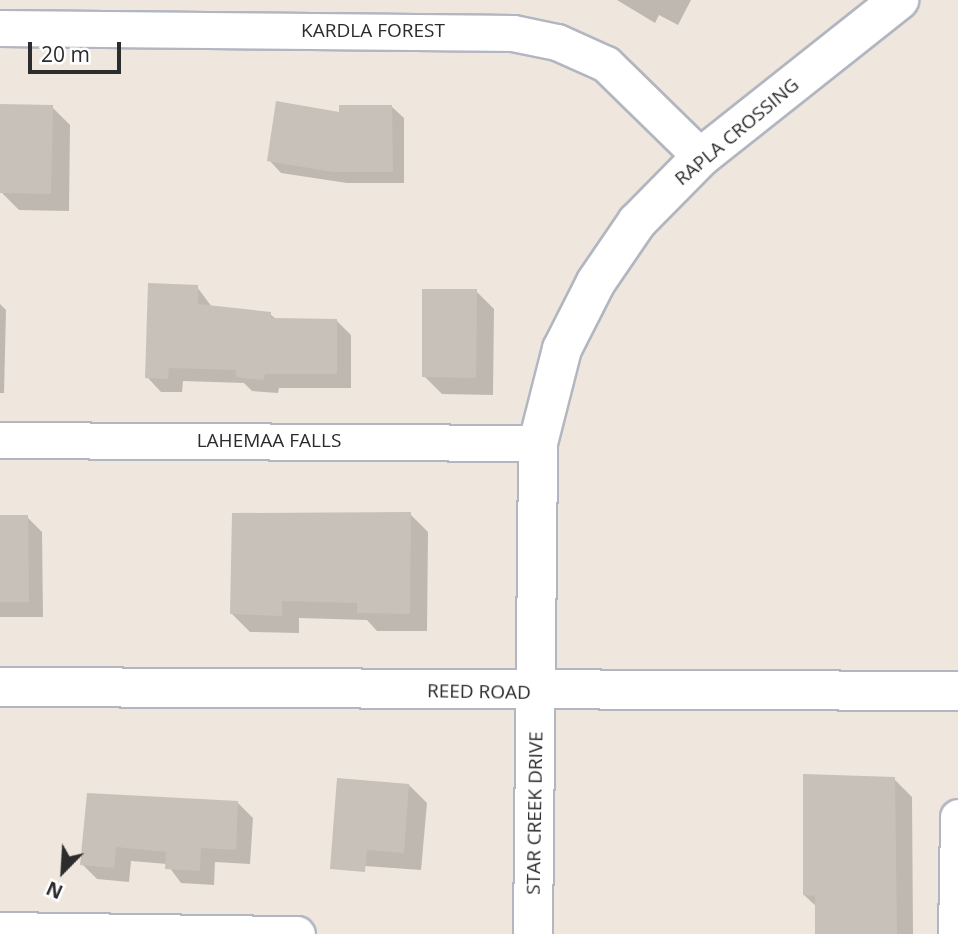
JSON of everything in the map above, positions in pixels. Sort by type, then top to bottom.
[{"type":"street","name":"RAPLA CROSSING","points":[[537,693],[538,443],[562,349],[596,282],[637,222],[701,157],[899,0]]},
{"type":"street","name":"KARDLA FOREST","points":[[0,28],[513,33],[557,42],[606,64],[701,157]]},
{"type":"street","name":"LAHEMAA FALLS","points":[[0,440],[538,443]]},
{"type":"street","name":"REED ROAD","points":[[0,687],[537,693],[958,691]]},
{"type":"street","name":"STAR CREEK DRIVE","points":[[533,934],[537,693]]},
{"type":"street","points":[[957,934],[958,817]]},
{"type":"street","points":[[0,930],[297,934]]},
{"type":"building","points":[[276,101],[339,112],[339,105],[392,105],[393,172],[333,172],[267,161]]},
{"type":"building","points":[[0,104],[53,105],[51,194],[0,193]]},
{"type":"building","points":[[148,283],[198,285],[198,304],[271,312],[271,318],[337,319],[337,374],[265,374],[264,380],[236,377],[236,370],[169,368],[168,379],[145,378]]},
{"type":"building","points":[[422,289],[477,289],[476,378],[422,377]]},
{"type":"building","points":[[411,512],[410,614],[357,613],[357,603],[282,601],[282,616],[230,614],[232,513]]},
{"type":"building","points":[[0,515],[28,515],[29,602],[0,602]]},
{"type":"building","points":[[803,774],[895,777],[897,934],[815,934],[815,896],[803,895]]},
{"type":"building","points":[[337,778],[409,784],[404,853],[367,850],[365,872],[330,869]]},
{"type":"building","points":[[87,793],[238,801],[236,850],[201,848],[200,871],[165,869],[166,852],[116,847],[114,868],[80,865]]}]
